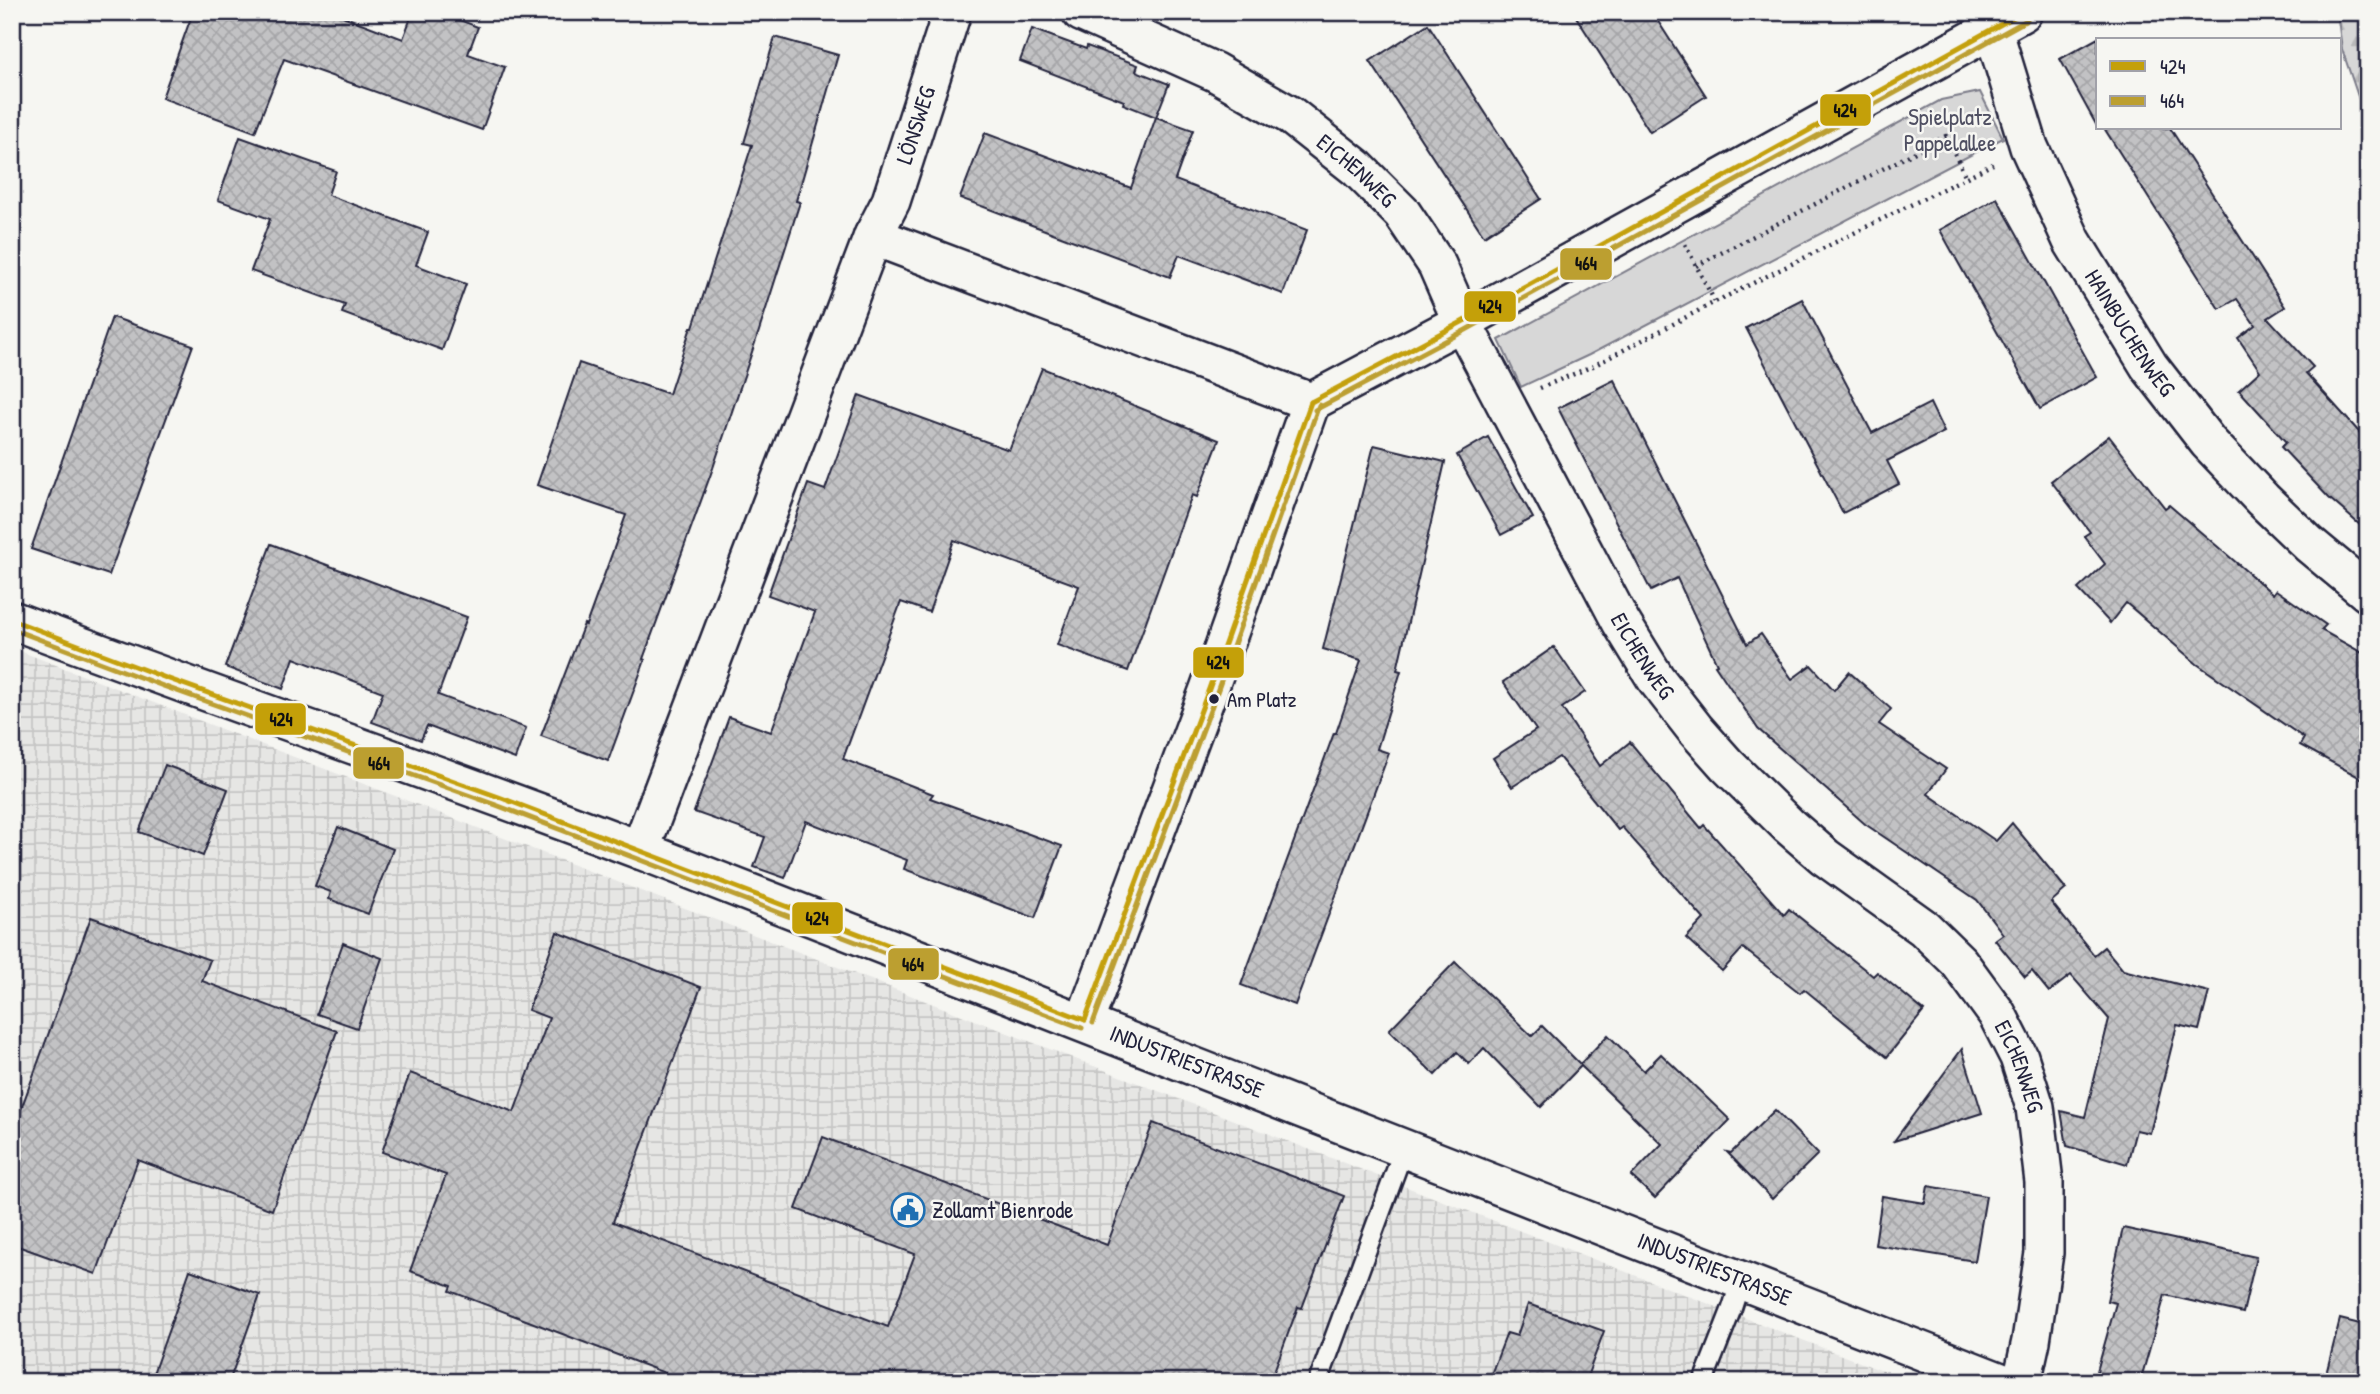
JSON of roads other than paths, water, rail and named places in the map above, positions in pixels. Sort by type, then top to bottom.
[{"type":"street","name":"LÖNSWEG","points":[[873,236],[891,201],[952,12]]},
{"type":"street","name":"EICHENWEG","points":[[1081,12],[1215,72],[1290,115],[1357,168],[1402,213],[1437,265],[1462,322],[1621,622],[1656,678],[1727,765],[1788,825],[1843,871],[1924,928],[1959,962],[1997,1014],[2019,1058],[2035,1107],[2044,1182],[2044,1253],[2036,1314],[2022,1382]]},
{"type":"street","points":[[1085,1020],[1209,689],[1311,402],[1462,322],[2000,18]]},
{"type":"street","name":"HAINBUCHENWEG","points":[[2000,18],[2029,147],[2072,241],[2149,366],[2208,442],[2263,500],[2309,544],[2368,593]]},
{"type":"street","points":[[640,850],[873,236],[1311,402]]},
{"type":"street","name":"INDUSTRIESTRASSE","points":[[12,620],[640,850],[1085,1020],[2001,1382]]},
{"type":"lane","points":[[1318,1382],[1405,1146]]},
{"type":"lane","points":[[1703,1382],[1741,1280]]},
{"type":"place","name":"Am Platz","points":[[1214,699]]},
{"type":"place","name":"Zollamt Bienrode","points":[[908,1210]]},
{"type":"park label","name":"Spielplatz Pappelallee","points":[[1950,130]]}]
